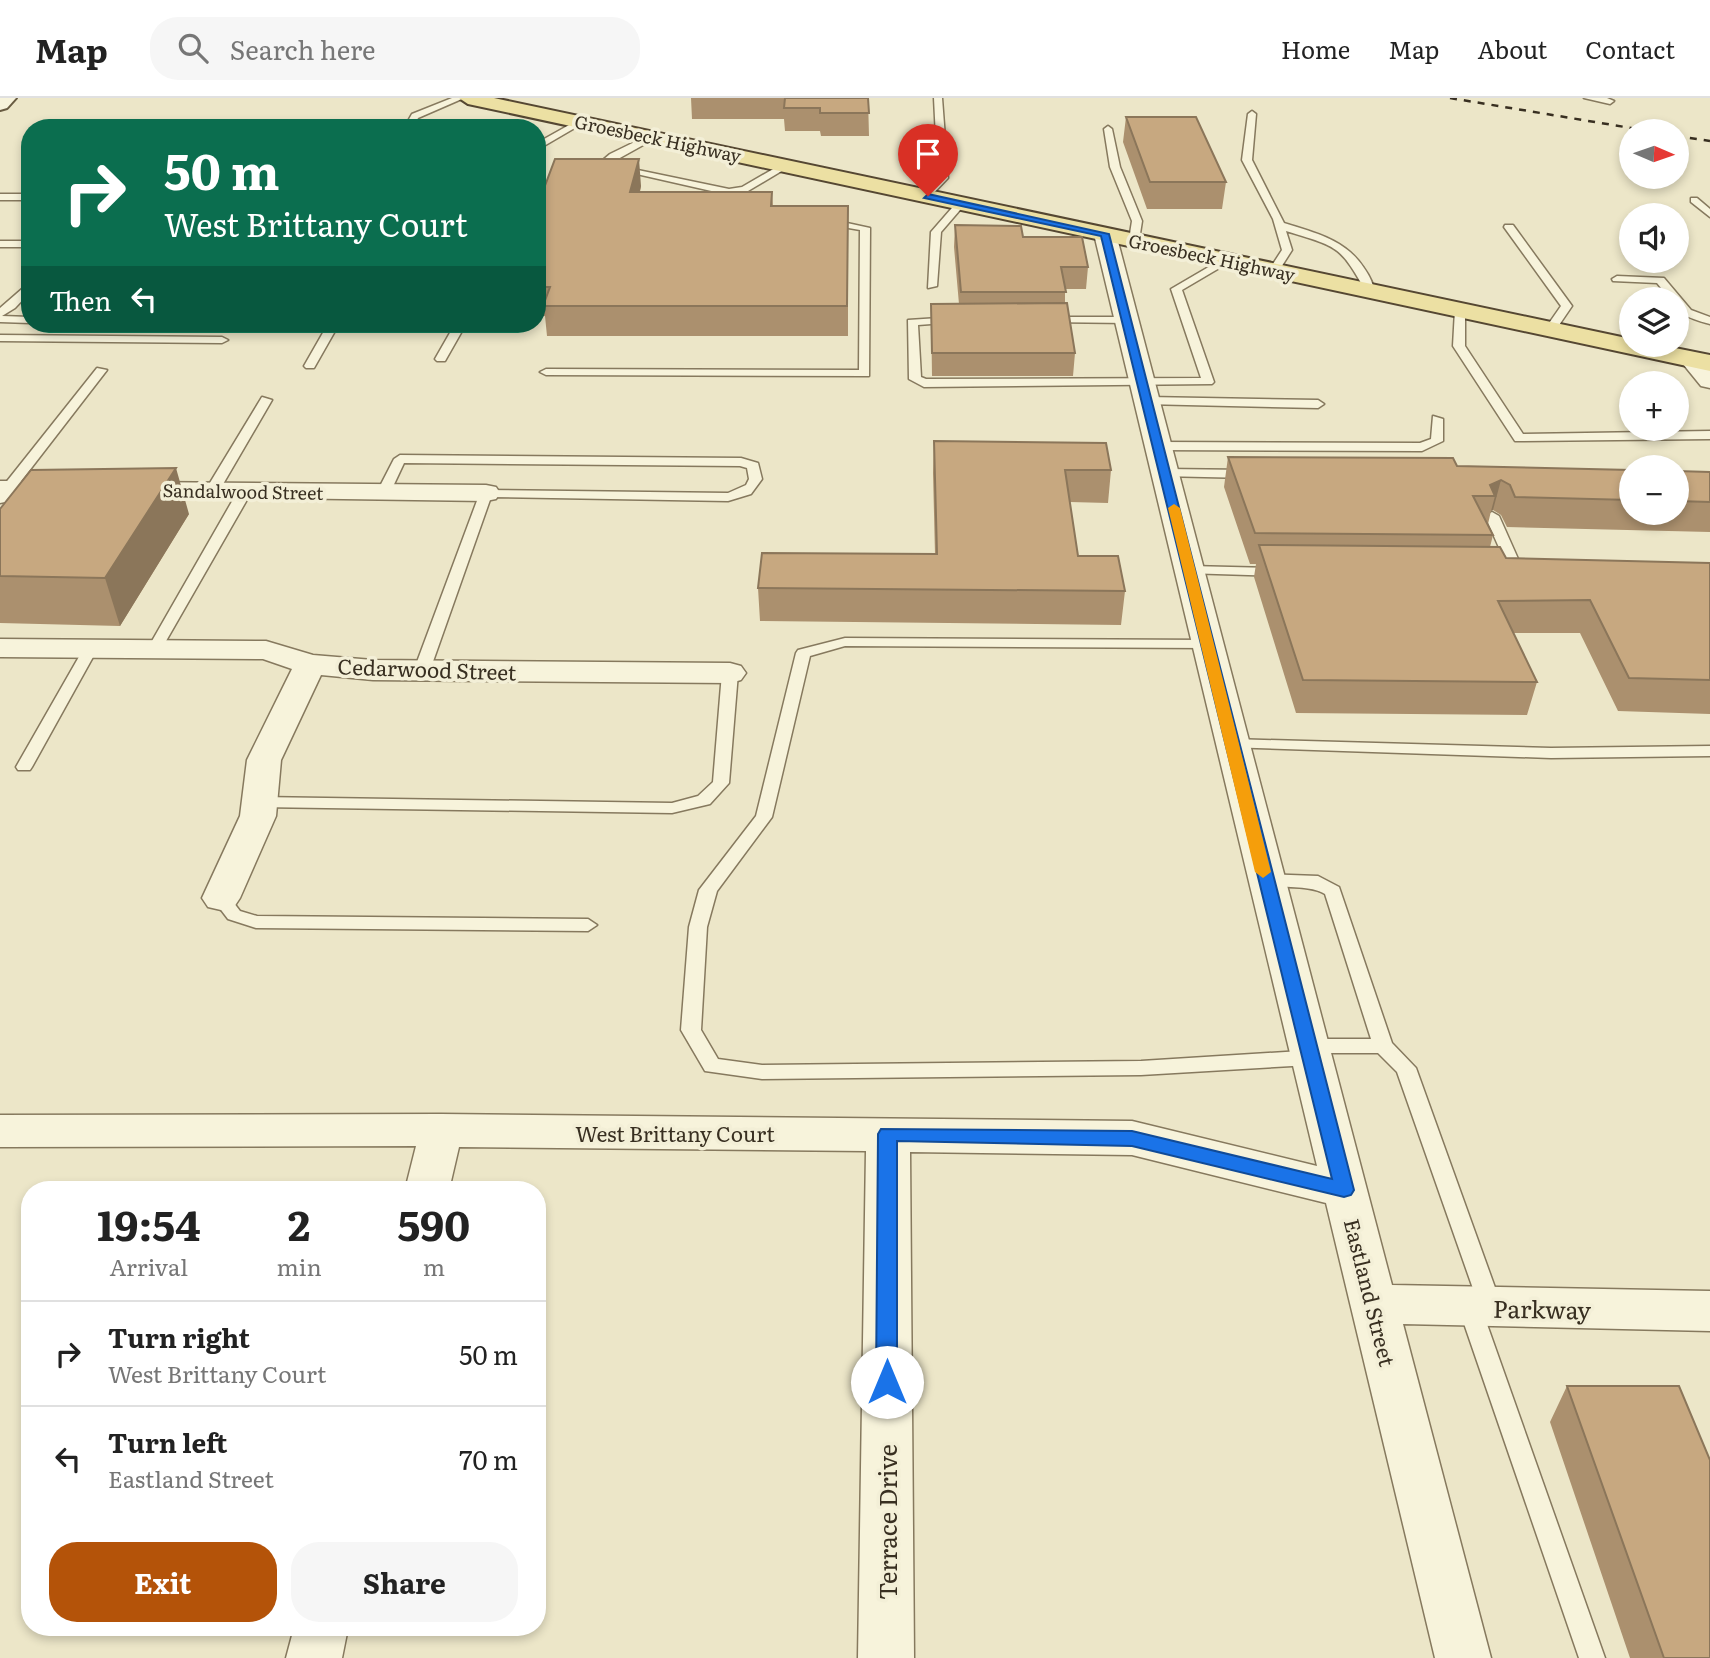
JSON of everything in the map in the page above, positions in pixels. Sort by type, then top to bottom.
[{"type":"main road","points":[[0,104],[7,98]]},
{"type":"main road","name":"Groesbeck Highway","points":[[469,98],[1701,361]]},
{"type":"street","name":"Eastland Street","points":[[1119,237],[1128,320],[1144,388],[1308,1052],[1463,1658]]},
{"type":"street","points":[[1701,361],[1710,381]]},
{"type":"street","name":"Sandalwood Street","points":[[3,492],[96,490],[486,494]]},
{"type":"street","name":"Cedarwood Street","points":[[0,648],[266,650],[310,664],[373,670],[730,673]]},
{"type":"street","points":[[221,898],[258,816],[264,760],[310,664]]},
{"type":"street","points":[[429,1181],[441,1130]]},
{"type":"street","name":"West Brittany Court","points":[[0,1131],[441,1130],[1132,1138],[1344,1190]]},
{"type":"street","name":"Terrace Drive","points":[[886,1658],[888,1134]]},
{"type":"street","name":"Parkway","points":[[1374,1304],[1710,1311]]},
{"type":"street","points":[[314,1658],[319,1636]]},
{"type":"lane","points":[[413,119],[460,98]]},
{"type":"lane","points":[[928,196],[943,178],[938,98]]},
{"type":"lane","points":[[1588,98],[1611,101],[1609,98]]},
{"type":"lane","points":[[1252,114],[1247,160],[1279,225],[1287,250],[1274,270]]},
{"type":"lane","points":[[546,142],[581,122]]},
{"type":"lane","points":[[1108,129],[1115,167],[1137,221],[1119,237]]},
{"type":"lane","points":[[651,137],[613,156],[602,165],[729,192],[751,205]]},
{"type":"lane","points":[[729,192],[746,189],[785,166]]},
{"type":"lane","points":[[0,197],[21,197]]},
{"type":"lane","points":[[1693,200],[1710,214]]},
{"type":"lane","points":[[932,286],[936,232],[961,203]]},
{"type":"lane","points":[[546,372],[865,374],[865,228],[814,220]]},
{"type":"lane","points":[[1279,225],[1348,251],[1361,267],[1370,290]]},
{"type":"lane","points":[[1509,228],[1567,306],[1550,329]]},
{"type":"lane","points":[[0,244],[21,244]]},
{"type":"lane","points":[[1144,388],[1208,382],[1176,289],[1228,260]]},
{"type":"lane","points":[[1617,279],[1660,280],[1687,312],[1710,321]]},
{"type":"lane","points":[[0,313],[21,295]]},
{"type":"lane","points":[[1460,310],[1459,346],[1519,438],[1710,435]]},
{"type":"lane","points":[[0,320],[21,320]]},
{"type":"lane","points":[[970,320],[912,322],[915,379],[924,383],[1144,388],[1318,404]]},
{"type":"lane","points":[[1036,320],[1128,320]]},
{"type":"lane","points":[[310,366],[328,333]]},
{"type":"lane","points":[[441,359],[455,333]]},
{"type":"lane","points":[[0,338],[222,340]]},
{"type":"lane","points":[[3,492],[101,370]]},
{"type":"lane","points":[[212,491],[266,400]]},
{"type":"lane","points":[[1162,459],[1422,447],[1437,441],[1437,419]]},
{"type":"lane","points":[[384,492],[400,459],[741,462],[753,466],[757,474],[755,485],[743,495],[728,497],[486,494],[422,670]]},
{"type":"lane","points":[[1162,459],[1263,475]]},
{"type":"lane","points":[[155,648],[245,491]]},
{"type":"lane","points":[[1480,572],[1500,572],[1510,567],[1512,561],[1492,516]]},
{"type":"lane","points":[[1189,570],[1289,572]]},
{"type":"lane","points":[[1208,644],[845,642],[803,653],[764,817],[708,890],[698,927],[691,1030],[712,1066],[762,1072],[1141,1068],[1383,1046]]},
{"type":"lane","points":[[24,767],[91,648]]},
{"type":"lane","points":[[259,802],[672,808],[704,800],[721,783],[730,673]]},
{"type":"lane","points":[[1231,744],[1551,753],[1710,751]]},
{"type":"lane","points":[[1265,880],[1318,881],[1334,891],[1383,1046],[1406,1068],[1592,1658]]},
{"type":"lane","points":[[221,898],[234,915],[256,922],[588,925]]},
{"type":"building","points":[[785,98],[868,98],[869,113],[820,113],[820,108],[784,108]]},
{"type":"building","points":[[1126,117],[1196,117],[1226,182],[1150,182]]},
{"type":"building","points":[[555,159],[639,159],[630,192],[772,192],[771,206],[848,206],[847,306],[546,306],[550,287],[546,287],[546,183]]},
{"type":"building","points":[[955,225],[1021,226],[1023,237],[1082,237],[1088,267],[1061,267],[1066,292],[961,292]]},
{"type":"building","points":[[1067,303],[1075,353],[932,353],[931,304]]},
{"type":"building","points":[[934,441],[1106,443],[1111,470],[1065,470],[1078,556],[1118,556],[1125,591],[758,588],[762,553],[937,554]]},
{"type":"building","points":[[1228,457],[1453,458],[1457,466],[1619,470],[1619,500],[1515,497],[1510,485],[1501,480],[1490,485],[1495,496],[1473,496],[1493,535],[1255,533]]},
{"type":"building","points":[[176,468],[105,578],[0,576],[0,509],[31,470]]},
{"type":"building","points":[[1689,471],[1710,472],[1710,502],[1689,501]]},
{"type":"building","points":[[1259,545],[1500,547],[1506,558],[1710,563],[1710,680],[1629,678],[1590,600],[1498,601],[1537,682],[1303,680]]},
{"type":"building","points":[[1567,1386],[1679,1386],[1710,1460],[1710,1658],[1664,1658]]},
{"type":"railway","points":[[1450,98],[1619,126]]},
{"type":"railway","points":[[1689,138],[1710,141]]},
{"type":"slow traffic","points":[[1174,508],[1263,872]]},
{"type":"route","points":[[887,1382],[888,1134],[1132,1138],[1344,1190],[1105,234],[928,196]]}]
